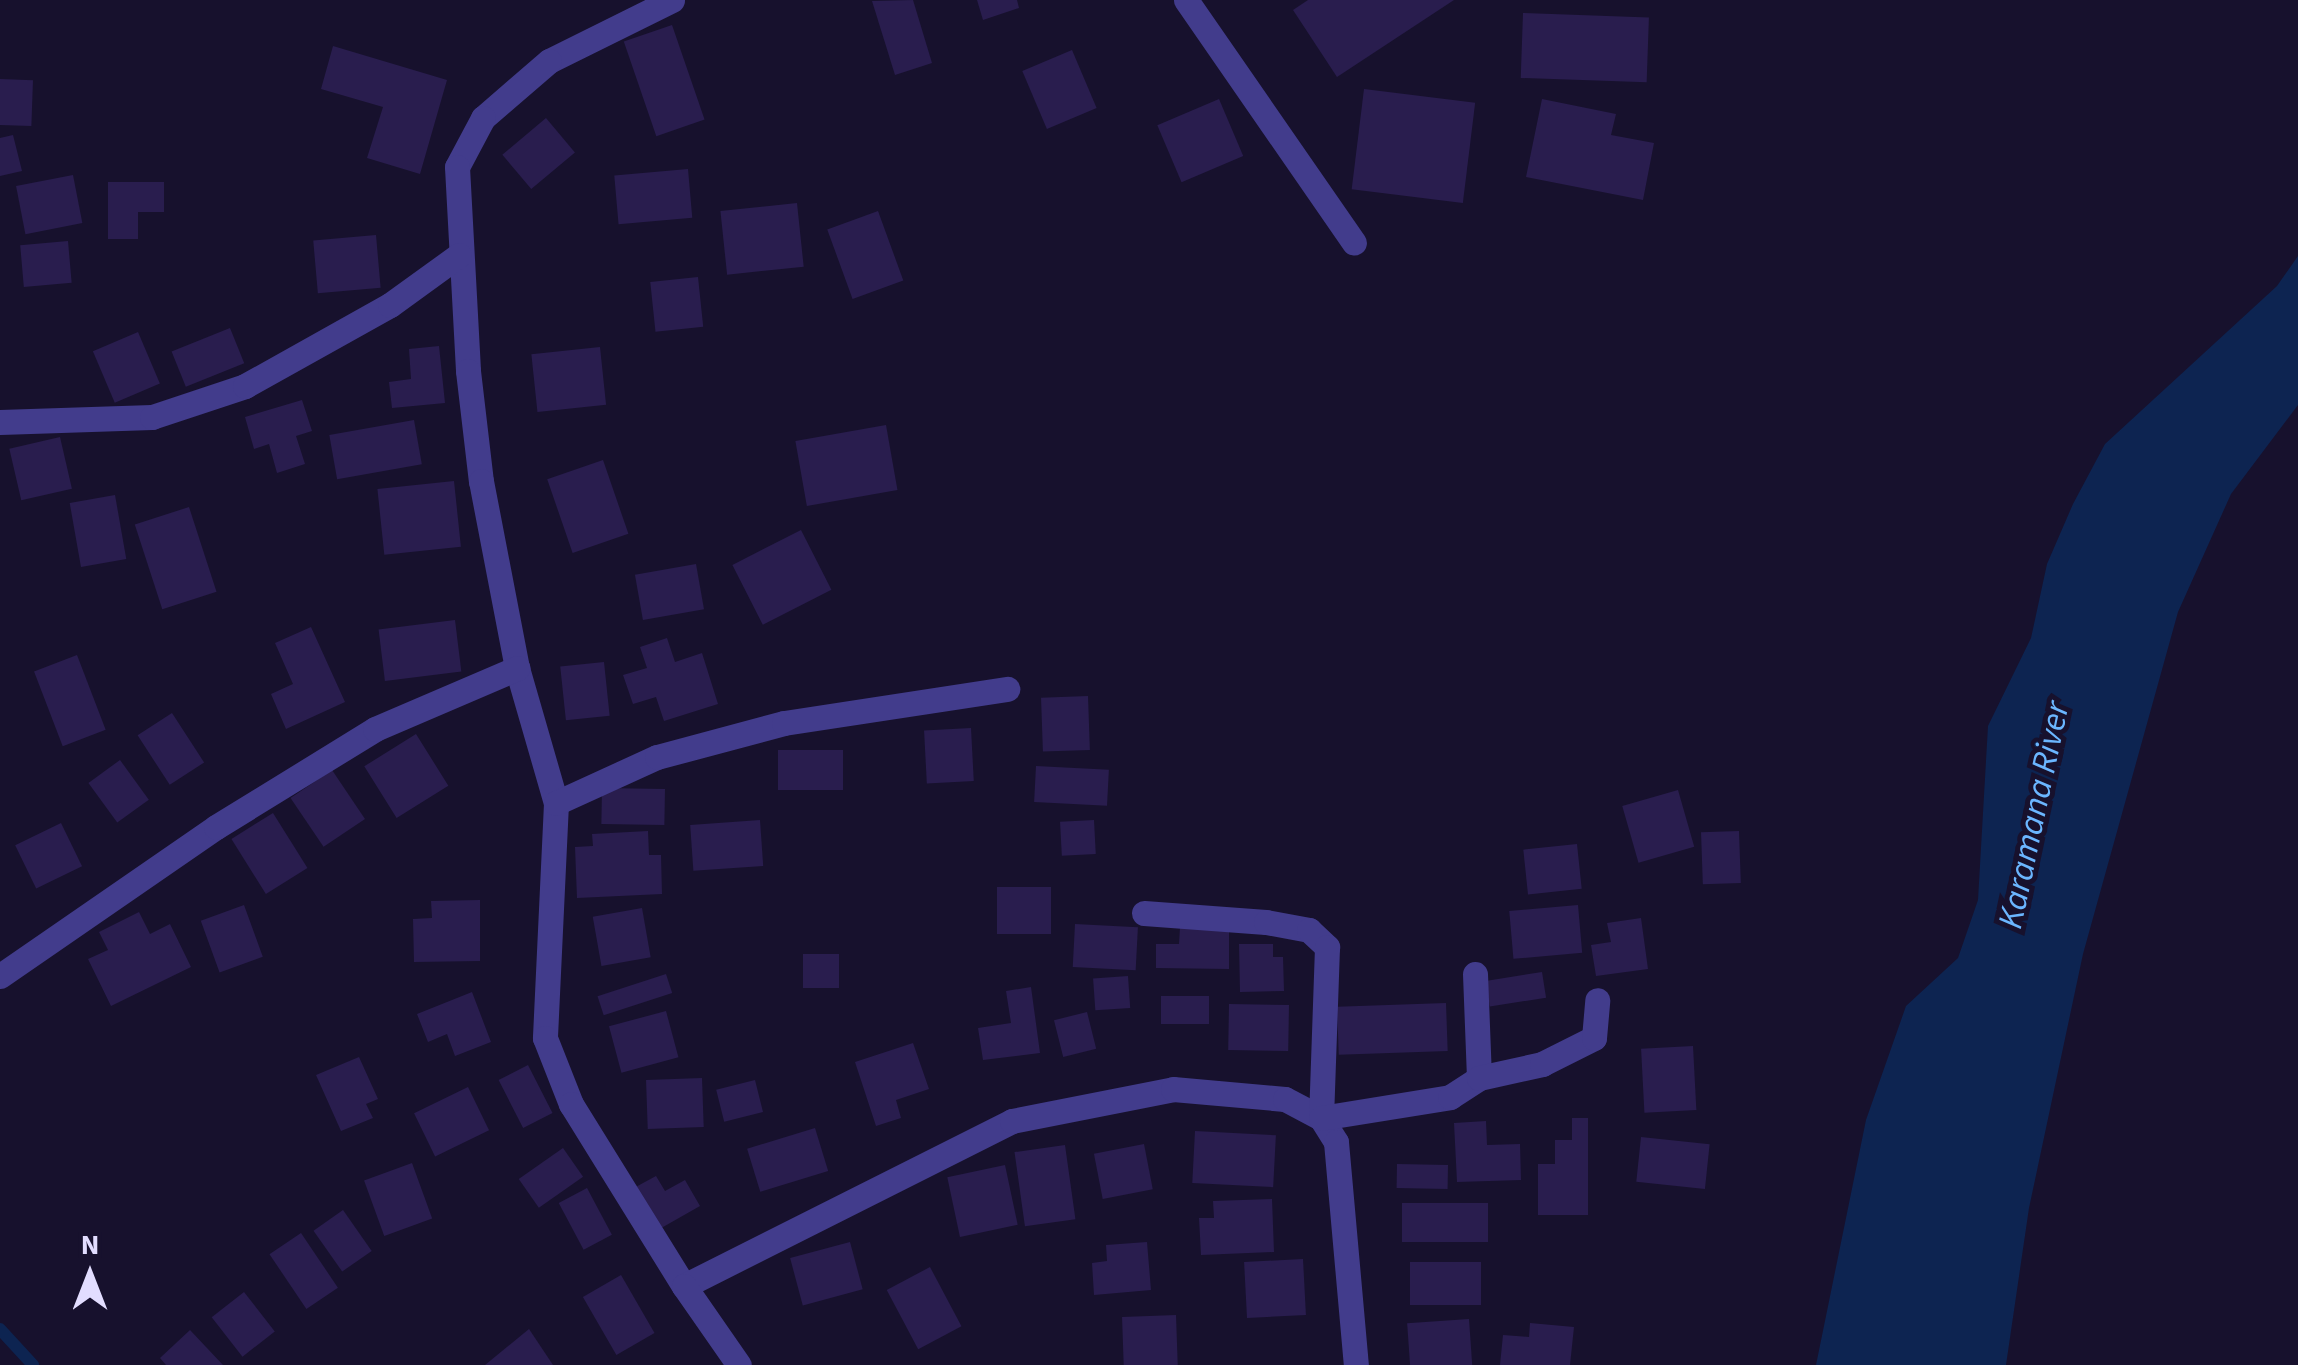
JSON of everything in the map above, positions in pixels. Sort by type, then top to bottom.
[{"type":"street","points":[[672,0],[549,60],[483,118],[458,167],[460,255],[481,481],[517,668],[556,803],[546,1038],[571,1104],[684,1286],[740,1365]]},
{"type":"street","points":[[1186,0],[1354,243]]},
{"type":"street","points":[[0,422],[152,418],[245,386],[390,305],[460,255]]},
{"type":"street","points":[[0,976],[216,828],[375,729],[517,668]]},
{"type":"street","points":[[556,803],[657,757],[784,724],[1007,689]]},
{"type":"street","points":[[1144,913],[1266,922],[1309,930],[1327,947],[1321,1118]]},
{"type":"street","points":[[1475,974],[1480,1078]]},
{"type":"street","points":[[1321,1118],[1450,1098],[1480,1078],[1542,1064],[1594,1038],[1597,1000]]},
{"type":"street","points":[[684,1286],[1012,1121],[1173,1089],[1284,1100],[1321,1118],[1336,1142],[1346,1198],[1356,1365]]},
{"type":"water","name":"Karamana River","points":[[2298,256],[2298,405],[2231,494],[2178,612],[2083,954],[2029,1208],[2006,1365],[1816,1365],[1866,1120],[1906,1006],[1958,958],[1978,900],[1988,726],[2031,638],[2047,564],[2073,504],[2105,444],[2277,286]]},
{"type":"building","points":[[913,0],[932,63],[895,75],[872,1]]},
{"type":"building","points":[[977,0],[1017,0],[1019,8],[983,20]]},
{"type":"building","points":[[1308,0],[1454,0],[1337,77],[1293,10]]},
{"type":"building","points":[[1523,13],[1649,17],[1647,82],[1521,78]]},
{"type":"building","points":[[672,25],[705,120],[656,136],[624,42]]},
{"type":"building","points":[[333,46],[447,80],[420,174],[367,158],[383,107],[321,89]]},
{"type":"building","points":[[1072,50],[1097,108],[1047,129],[1022,71]]},
{"type":"building","points":[[0,79],[33,80],[31,126],[0,125]]},
{"type":"building","points":[[1364,89],[1475,103],[1463,203],[1352,189]]},
{"type":"building","points":[[1219,99],[1243,156],[1182,182],[1157,125]]},
{"type":"building","points":[[1542,99],[1616,114],[1611,135],[1654,143],[1643,200],[1526,177]]},
{"type":"building","points":[[546,118],[575,152],[531,189],[502,155]]},
{"type":"building","points":[[13,135],[22,171],[0,176],[0,138]]},
{"type":"building","points":[[688,169],[692,218],[619,224],[614,175]]},
{"type":"building","points":[[73,175],[82,223],[25,234],[16,186]]},
{"type":"building","points":[[108,182],[164,182],[164,212],[138,212],[138,239],[108,239]]},
{"type":"building","points":[[797,203],[804,267],[727,275],[720,211]]},
{"type":"building","points":[[878,211],[903,281],[853,299],[827,229]]},
{"type":"building","points":[[376,235],[381,288],[318,293],[313,240]]},
{"type":"building","points":[[68,241],[72,283],[24,287],[20,245]]},
{"type":"building","points":[[698,277],[703,327],[655,332],[650,282]]},
{"type":"building","points":[[230,328],[244,363],[186,387],[172,352]]},
{"type":"building","points":[[138,332],[160,384],[115,403],[93,351]]},
{"type":"building","points":[[439,346],[445,403],[392,408],[389,382],[411,379],[409,349]]},
{"type":"building","points":[[600,347],[606,405],[537,412],[531,354]]},
{"type":"building","points":[[302,400],[312,431],[296,436],[305,464],[277,473],[269,444],[254,449],[245,417]]},
{"type":"building","points":[[414,420],[422,464],[337,479],[329,435]]},
{"type":"building","points":[[886,425],[897,490],[807,506],[795,441]]},
{"type":"building","points":[[60,437],[72,489],[21,500],[9,449]]},
{"type":"building","points":[[603,460],[628,534],[573,553],[547,479]]},
{"type":"building","points":[[454,481],[461,547],[384,555],[377,489]]},
{"type":"building","points":[[115,495],[126,559],[81,567],[70,503]]},
{"type":"building","points":[[189,507],[217,592],[162,609],[135,525]]},
{"type":"building","points":[[801,530],[831,590],[763,625],[732,565]]},
{"type":"building","points":[[696,564],[704,609],[643,620],[635,575]]},
{"type":"building","points":[[455,620],[461,672],[385,681],[379,629]]},
{"type":"building","points":[[311,627],[345,702],[286,729],[271,694],[293,684],[275,643]]},
{"type":"building","points":[[667,638],[675,662],[702,653],[718,704],[664,721],[656,697],[633,704],[623,675],[647,668],[640,647]]},
{"type":"building","points":[[77,655],[106,730],[63,746],[34,671]]},
{"type":"building","points":[[604,662],[610,716],[566,720],[560,667]]},
{"type":"building","points":[[1088,696],[1090,750],[1043,752],[1041,698]]},
{"type":"building","points":[[172,713],[204,762],[170,785],[138,735]]},
{"type":"building","points":[[971,728],[974,781],[927,783],[924,730]]},
{"type":"building","points":[[416,734],[448,786],[397,818],[364,766]]},
{"type":"building","points":[[778,750],[843,750],[843,790],[778,790]]},
{"type":"building","points":[[120,760],[149,800],[117,823],[88,783]]},
{"type":"building","points":[[1036,766],[1109,770],[1107,806],[1034,802]]},
{"type":"building","points":[[332,770],[365,819],[324,847],[291,798]]},
{"type":"building","points":[[602,788],[665,789],[664,825],[601,824]]},
{"type":"building","points":[[1678,790],[1694,847],[1639,863],[1622,806]]},
{"type":"building","points":[[273,813],[307,868],[266,894],[231,839]]},
{"type":"building","points":[[760,820],[763,866],[693,871],[690,825]]},
{"type":"building","points":[[1094,820],[1096,854],[1062,856],[1060,822]]},
{"type":"building","points":[[61,823],[82,866],[36,888],[15,845]]},
{"type":"building","points":[[648,831],[649,855],[661,855],[662,894],[577,898],[575,847],[593,846],[592,834]]},
{"type":"building","points":[[1739,831],[1741,883],[1703,884],[1701,832]]},
{"type":"building","points":[[1577,844],[1582,889],[1528,894],[1523,850]]},
{"type":"building","points":[[997,887],[1051,887],[1051,934],[997,934]]},
{"type":"building","points":[[480,900],[480,961],[414,962],[413,919],[432,918],[431,901]]},
{"type":"building","points":[[244,905],[263,957],[220,972],[201,921]]},
{"type":"building","points":[[1578,905],[1582,953],[1513,959],[1509,911]]},
{"type":"building","points":[[642,908],[651,957],[601,966],[593,917]]},
{"type":"building","points":[[139,912],[150,934],[170,924],[191,967],[111,1006],[88,959],[108,950],[99,932]]},
{"type":"building","points":[[1641,918],[1648,969],[1596,976],[1591,945],[1611,942],[1607,923]]},
{"type":"building","points":[[1075,924],[1138,927],[1136,970],[1073,967]]},
{"type":"building","points":[[1180,927],[1229,928],[1229,969],[1156,968],[1156,944],[1179,944]]},
{"type":"building","points":[[1239,944],[1273,944],[1273,957],[1283,957],[1284,991],[1240,992]]},
{"type":"building","points":[[803,954],[839,954],[839,988],[803,988]]},
{"type":"building","points":[[1542,972],[1546,998],[1490,1007],[1486,981]]},
{"type":"building","points":[[666,974],[672,993],[604,1015],[598,996]]},
{"type":"building","points":[[1128,976],[1130,1008],[1095,1010],[1093,978]]},
{"type":"building","points":[[1031,987],[1040,1053],[983,1060],[978,1028],[1011,1023],[1006,991]]},
{"type":"building","points":[[472,992],[491,1042],[455,1056],[447,1034],[428,1042],[417,1014]]},
{"type":"building","points":[[1161,996],[1209,996],[1209,1024],[1161,1024]]},
{"type":"building","points":[[1446,1003],[1448,1051],[1339,1055],[1337,1007]]},
{"type":"building","points":[[1229,1004],[1289,1005],[1288,1051],[1228,1050]]},
{"type":"building","points":[[666,1011],[678,1057],[621,1073],[609,1026]]},
{"type":"building","points":[[1087,1012],[1096,1049],[1063,1057],[1054,1020]]},
{"type":"building","points":[[913,1043],[929,1089],[896,1100],[901,1118],[876,1126],[855,1062]]},
{"type":"building","points":[[1693,1046],[1696,1110],[1644,1113],[1641,1049]]},
{"type":"building","points":[[359,1057],[378,1099],[366,1104],[373,1118],[341,1131],[316,1075]]},
{"type":"building","points":[[528,1065],[553,1113],[523,1128],[499,1080]]},
{"type":"building","points":[[702,1078],[704,1127],[648,1129],[646,1080]]},
{"type":"building","points":[[755,1080],[763,1112],[724,1122],[716,1090]]},
{"type":"building","points":[[468,1087],[489,1130],[435,1156],[414,1113]]},
{"type":"building","points":[[1572,1118],[1588,1118],[1588,1215],[1538,1215],[1538,1164],[1555,1164],[1555,1140],[1572,1140]]},
{"type":"building","points":[[1486,1121],[1487,1145],[1520,1144],[1521,1180],[1457,1182],[1454,1123]]},
{"type":"building","points":[[815,1128],[828,1171],[760,1192],[747,1149]]},
{"type":"building","points":[[1195,1131],[1276,1135],[1273,1187],[1192,1183]]},
{"type":"building","points":[[1641,1137],[1710,1144],[1705,1189],[1636,1182]]},
{"type":"building","points":[[1144,1144],[1153,1189],[1103,1199],[1094,1154]]},
{"type":"building","points":[[1065,1145],[1075,1219],[1025,1226],[1014,1152]]},
{"type":"building","points":[[563,1148],[583,1177],[539,1208],[519,1179]]},
{"type":"building","points":[[412,1163],[432,1218],[384,1236],[364,1180]]},
{"type":"building","points":[[1397,1164],[1448,1165],[1448,1189],[1397,1188]]},
{"type":"building","points":[[1005,1165],[1018,1225],[960,1237],[947,1177]]},
{"type":"building","points":[[656,1176],[665,1191],[685,1180],[700,1206],[656,1231],[632,1189]]},
{"type":"building","points":[[587,1188],[612,1235],[584,1250],[559,1203]]},
{"type":"building","points":[[1272,1199],[1274,1252],[1201,1255],[1199,1218],[1214,1218],[1213,1201]]},
{"type":"building","points":[[1402,1203],[1488,1203],[1488,1242],[1402,1242]]},
{"type":"building","points":[[343,1210],[372,1251],[342,1272],[314,1231]]},
{"type":"building","points":[[301,1233],[338,1288],[306,1309],[269,1254]]},
{"type":"building","points":[[850,1242],[863,1289],[803,1305],[790,1258]]},
{"type":"building","points":[[1147,1242],[1151,1290],[1094,1295],[1092,1263],[1107,1261],[1106,1245]]},
{"type":"building","points":[[1303,1259],[1306,1315],[1247,1318],[1244,1262]]},
{"type":"building","points":[[1410,1262],[1481,1262],[1481,1305],[1410,1305]]},
{"type":"building","points":[[930,1267],[961,1326],[918,1349],[887,1290]]},
{"type":"building","points":[[621,1275],[654,1333],[616,1355],[583,1297]]},
{"type":"building","points":[[244,1292],[275,1331],[242,1357],[212,1317]]},
{"type":"building","points":[[1176,1315],[1178,1365],[1124,1365],[1122,1317]]},
{"type":"building","points":[[1469,1319],[1472,1365],[1410,1365],[1407,1323]]},
{"type":"building","points":[[1530,1323],[1574,1327],[1570,1365],[1500,1365],[1503,1335],[1529,1337]]},
{"type":"building","points":[[529,1329],[553,1365],[485,1365]]},
{"type":"building","points":[[190,1330],[223,1365],[166,1365],[160,1358]]},
{"type":"waterway","points":[[0,1329],[33,1365]]}]
